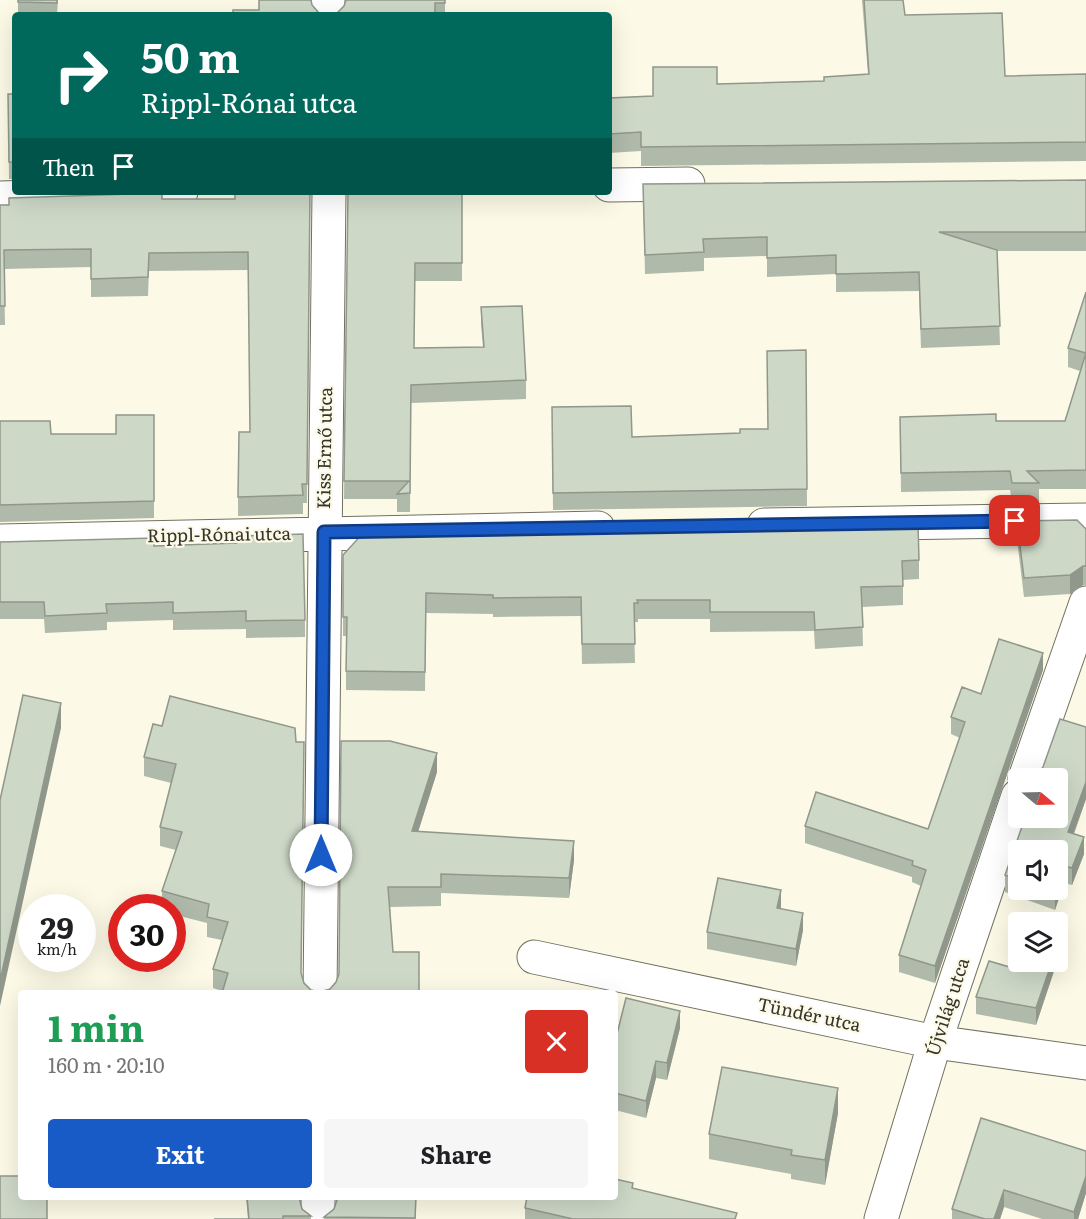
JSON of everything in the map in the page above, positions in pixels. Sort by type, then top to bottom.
[{"type":"street","points":[[612,185],[716,184]]},
{"type":"street","points":[[0,198],[91,195]]},
{"type":"street","name":"Kiss Ernő utca","points":[[320,990],[329,195]]},
{"type":"street","points":[[729,526],[1086,520]]},
{"type":"street","name":"Rippl-Rónai utca","points":[[0,541],[324,532],[633,527]]},
{"type":"street","points":[[1028,768],[1086,603]]},
{"type":"street","name":"Újvilág utca","points":[[881,1219],[935,1042],[1008,826]]},
{"type":"street","name":"Tündér utca","points":[[534,957],[935,1042],[1086,1063]]},
{"type":"street","points":[[318,1200],[318,1219]]},
{"type":"building","points":[[18,0],[57,0],[57,3],[18,2]]},
{"type":"building","points":[[259,0],[311,0],[318,12],[233,12],[233,10],[259,10]]},
{"type":"building","points":[[346,0],[445,0],[445,3],[435,3],[435,12],[338,12]]},
{"type":"building","points":[[864,0],[903,0],[905,15],[1002,13],[1005,76],[1086,74],[1086,142],[641,147],[641,132],[612,134],[612,98],[653,96],[653,67],[717,67],[717,84],[824,81],[824,77],[869,74]]},
{"type":"building","points":[[8,94],[12,94],[12,162],[9,162]]},
{"type":"building","points":[[1086,180],[1086,232],[939,232],[997,250],[1000,326],[921,329],[919,272],[836,274],[836,255],[767,258],[767,237],[703,239],[704,252],[645,255],[643,184]]},
{"type":"building","points":[[162,195],[162,199],[235,199],[235,195],[310,195],[307,484],[302,484],[303,495],[238,497],[239,432],[250,432],[248,252],[149,253],[148,277],[91,279],[91,249],[4,250],[5,306],[0,306],[0,205],[9,205],[9,198]]},
{"type":"building","points":[[348,195],[462,195],[462,263],[415,263],[414,348],[484,347],[481,307],[522,306],[526,380],[411,385],[410,493],[397,494],[409,481],[344,481]]},
{"type":"building","points":[[1086,292],[1086,353],[1068,348]]},
{"type":"building","points":[[806,350],[807,489],[553,493],[552,407],[631,406],[632,437],[740,433],[740,429],[768,429],[767,351]]},
{"type":"building","points":[[1086,353],[1086,470],[1027,471],[1039,483],[1012,483],[1010,471],[901,473],[900,417],[996,414],[996,421],[1065,421]]},
{"type":"building","points":[[116,415],[154,415],[154,501],[0,505],[0,421],[50,421],[51,434],[116,434]]},
{"type":"building","points":[[1077,520],[1086,529],[1086,566],[1070,575],[1024,578],[1017,521]]},
{"type":"building","points":[[807,524],[807,530],[918,524],[919,560],[902,561],[903,586],[861,587],[863,627],[815,630],[814,612],[710,612],[710,600],[637,600],[638,603],[634,603],[635,644],[582,644],[581,597],[493,598],[493,595],[426,593],[425,672],[346,671],[347,617],[343,617],[343,555],[365,531],[410,530],[410,535],[553,534],[553,528]]},
{"type":"building","points":[[303,534],[305,620],[246,621],[246,611],[173,613],[173,602],[106,604],[107,613],[45,616],[44,602],[0,602],[0,542],[154,538],[154,546],[237,543],[237,536]]},
{"type":"building","points":[[999,639],[1043,653],[935,966],[899,955],[926,870],[912,865],[913,861],[805,826],[816,792],[928,829],[965,722],[951,717],[962,687],[981,694]]},
{"type":"building","points":[[23,695],[61,703],[0,981],[0,800]]},
{"type":"building","points":[[170,696],[295,728],[296,742],[304,742],[301,973],[304,983],[311,990],[223,990],[228,973],[213,969],[228,922],[207,917],[209,904],[186,898],[186,894],[162,891],[182,832],[160,827],[176,764],[144,757],[153,724],[162,726]]},
{"type":"building","points":[[1060,719],[1086,727],[1086,782],[1068,832],[1084,837],[1072,868],[1068,867],[1068,840],[1017,840],[1021,828],[1068,828],[1068,768],[1043,767]]},
{"type":"building","points":[[341,741],[390,741],[437,753],[412,831],[574,841],[569,878],[441,874],[441,887],[388,887],[393,952],[419,952],[419,990],[327,990],[336,982],[339,974]]},
{"type":"building","points":[[718,878],[781,890],[777,908],[803,913],[796,949],[707,932]]},
{"type":"building","points":[[989,961],[1008,967],[1008,972],[1049,972],[1036,1008],[976,997]]},
{"type":"building","points":[[626,998],[680,1011],[667,1063],[656,1061],[646,1101],[618,1094],[618,1030]]},
{"type":"building","points":[[722,1067],[838,1088],[825,1160],[791,1155],[792,1150],[709,1134]]},
{"type":"building","points":[[981,1118],[1086,1151],[1086,1176],[1074,1212],[1004,1190],[994,1219],[985,1219],[952,1209]]},
{"type":"building","points":[[0,1176],[18,1176],[18,1200],[47,1200],[47,1219],[0,1219]]},
{"type":"building","points":[[618,1180],[633,1183],[632,1188],[737,1213],[735,1219],[573,1219],[525,1208],[526,1200],[618,1200]]},
{"type":"building","points":[[247,1200],[300,1200],[302,1209],[311,1216],[283,1216],[283,1219],[249,1219]]},
{"type":"building","points":[[337,1200],[416,1200],[415,1218],[324,1217],[334,1209]]},
{"type":"route","points":[[321,855],[324,532],[1015,521]]}]
